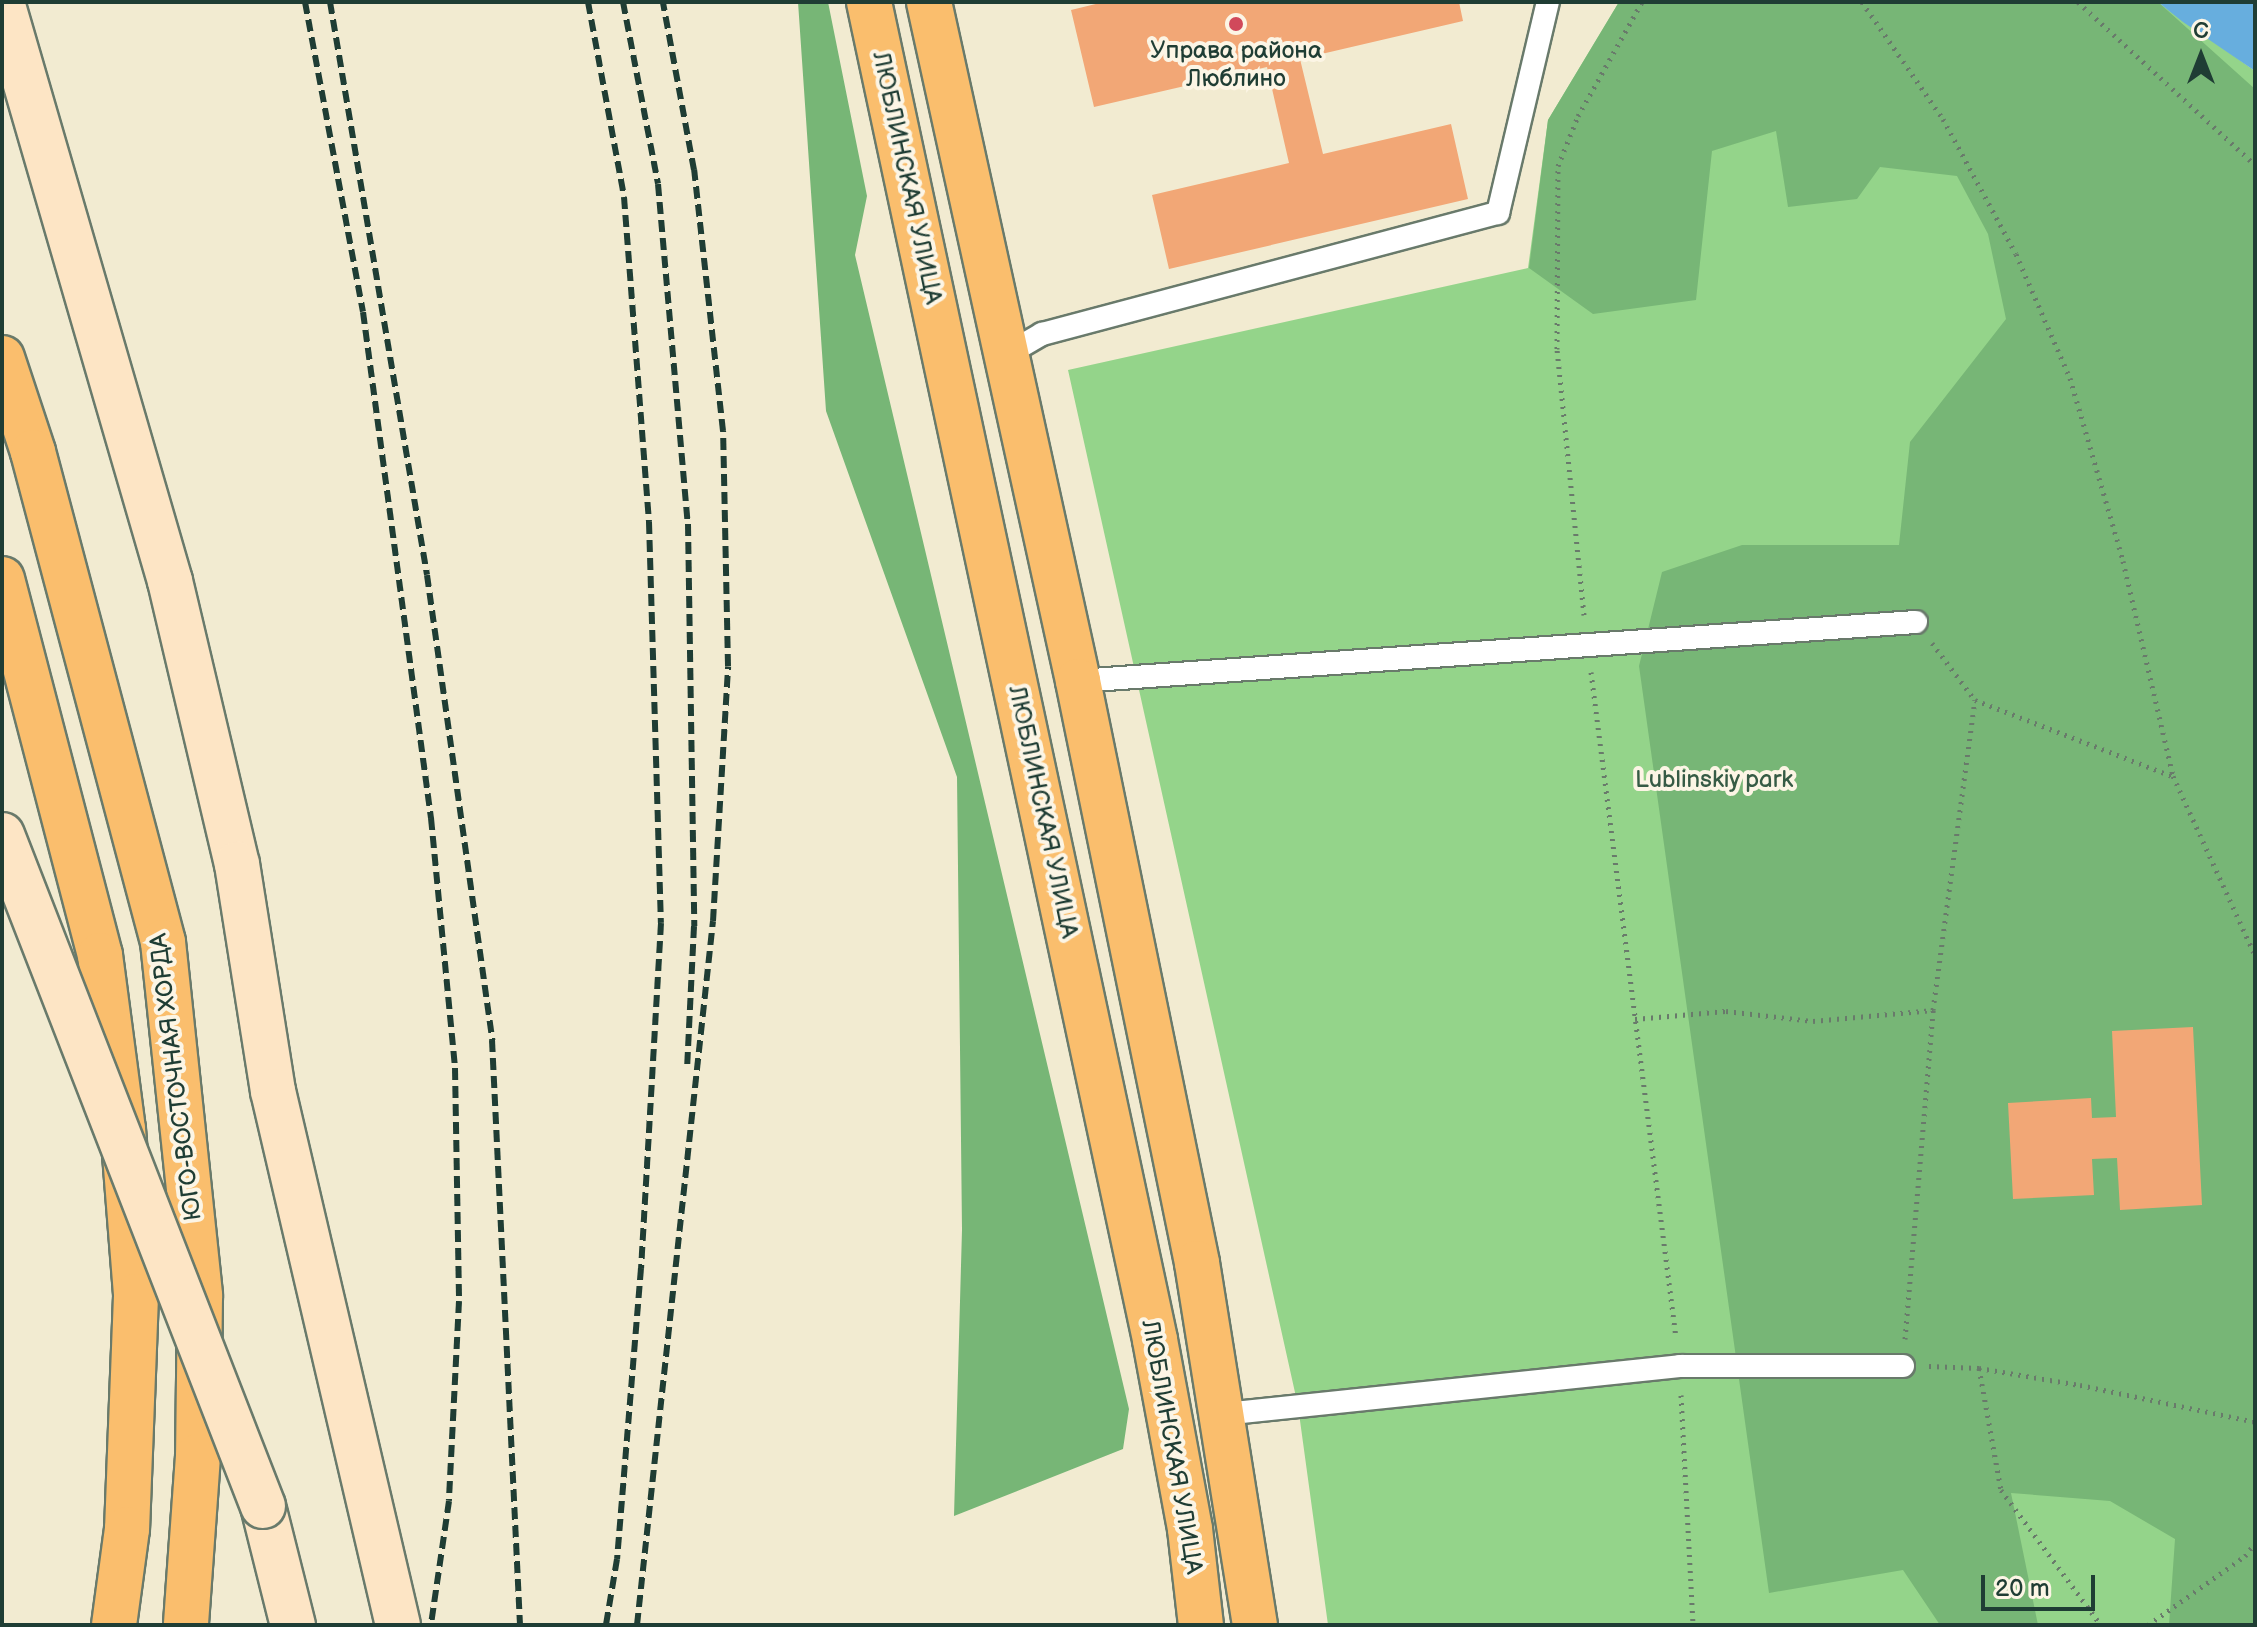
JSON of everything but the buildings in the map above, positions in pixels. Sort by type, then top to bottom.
[{"type":"main road","points":[[2,2],[170,581],[237,864],[273,1091],[398,1625]]},
{"type":"main road","name":"ЛЮБЛИНСКАЯ УЛИЦА","points":[[869,2],[1155,1340],[1190,1529],[1201,1625]]},
{"type":"main road","points":[[929,2],[1078,681],[1224,1414],[1255,1625]]},
{"type":"main road","name":"ЮГО-ВОСТОЧНАЯ ХОРДА","points":[[2,358],[33,452],[163,942],[200,1296],[198,1456],[186,1625]]},
{"type":"main road","points":[[2,579],[100,955],[123,1129],[136,1296],[127,1529],[114,1625]]},
{"type":"main road","points":[[2,835],[263,1506],[293,1625]]},
{"type":"lane","points":[[1006,355],[1042,334],[1498,213],[1548,2]]},
{"type":"lane","points":[[1078,681],[1587,642],[1916,622]]},
{"type":"lane","points":[[1224,1414],[1680,1366],[1903,1366]]},
{"type":"path","points":[[1642,2],[1578,116],[1558,166],[1557,349],[1587,642],[1680,1366],[1693,1625]]},
{"type":"path","points":[[1862,2],[1943,119],[2016,254],[2070,378],[2123,561],[2173,776],[2255,955]]},
{"type":"path","points":[[2078,2],[2255,165]]},
{"type":"path","points":[[1916,622],[1975,700],[2173,776]]},
{"type":"path","points":[[1975,700],[1933,1010],[1903,1366],[1979,1368],[2255,1422]]},
{"type":"path","points":[[1635,1019],[1726,1011],[1813,1021],[1933,1010]]},
{"type":"path","points":[[1979,1368],[2001,1490],[2101,1625]]},
{"type":"path","points":[[2148,1625],[2245,1556],[2255,1543]]},
{"type":"green space","points":[[798,2],[828,2],[867,196],[855,255],[1129,1409],[1123,1449],[954,1516],[962,1230],[957,777],[826,411]]},
{"type":"green space","name":"Lublinskiy park","points":[[1619,2],[2158,2],[2255,71],[2255,1625],[1328,1625],[1298,1406],[1068,370],[1528,268],[1548,120]]},
{"type":"green space","points":[[1619,2],[2158,2],[2255,89],[2255,1625],[2169,1625],[2175,1539],[2110,1501],[2011,1493],[2038,1625],[1940,1625],[1903,1570],[1769,1593],[1639,666],[1662,572],[1742,545],[1899,545],[1910,442],[2006,319],[1988,234],[1957,176],[1880,167],[1857,199],[1788,207],[1776,131],[1712,151],[1696,300],[1593,314],[1529,268],[1548,120]]},
{"type":"water","points":[[2158,2],[2255,2],[2255,71],[2183,22]]},
{"type":"railway","points":[[305,2],[363,312],[431,818],[455,1068],[459,1301],[449,1501],[431,1625]]},
{"type":"railway","points":[[330,2],[427,575],[492,1040],[520,1625]]},
{"type":"railway","points":[[588,2],[624,197],[649,522],[661,923],[641,1268],[617,1559],[606,1625]]},
{"type":"railway","points":[[623,2],[658,184],[688,524],[694,926],[687,1069]]},
{"type":"railway","points":[[637,1625],[713,921],[728,666],[723,431],[694,170],[663,2]]},
{"type":"place","name":"Управа района Люблино","points":[[1236,24]]}]
